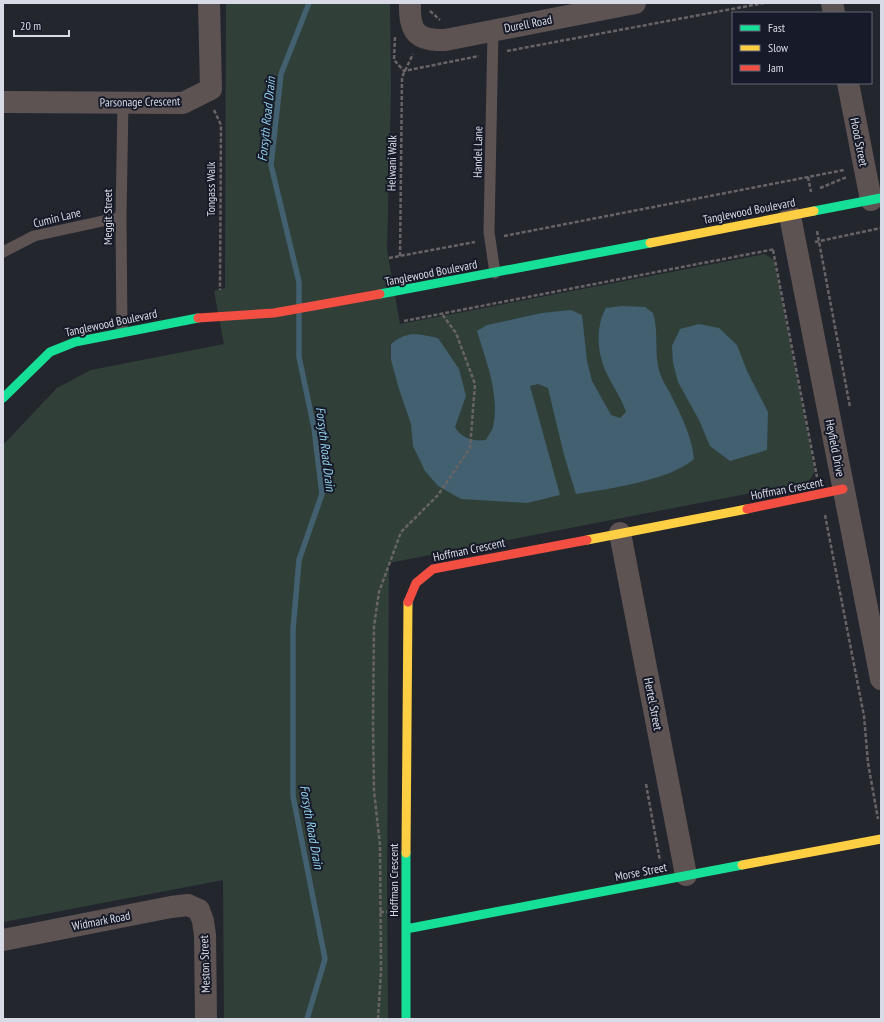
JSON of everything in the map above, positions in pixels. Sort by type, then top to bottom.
[{"type":"street","points":[[206,92],[211,89],[209,3]]},
{"type":"street","name":"Durell Road","points":[[410,3],[412,27],[421,37],[430,40],[445,40],[635,3]]},
{"type":"street","name":"Hood Street","points":[[848,84],[864,167],[876,199]]},
{"type":"street","name":"Parsonage Crescent","points":[[3,102],[183,103],[206,92]]},
{"type":"street","name":"Tanglewood Boulevard","points":[[3,398],[38,362],[50,352],[75,342],[199,318],[274,313],[398,291],[876,199]]},
{"type":"street","name":"Heyfield Drive","points":[[790,216],[881,679]]},
{"type":"street","name":"Hoffman Crescent","points":[[406,1019],[407,604],[410,591],[424,574],[433,569],[820,495],[843,489]]},
{"type":"street","name":"Hertel Street","points":[[620,533],[686,875]]},
{"type":"street","name":"Morse Street","points":[[406,930],[686,875],[881,839]]},
{"type":"street","name":"Widmark Road","points":[[3,940],[188,905],[199,910]]},
{"type":"street","name":"Meston Street","points":[[199,910],[203,921],[205,935],[206,1019]]},
{"type":"lane","name":"Handel Lane","points":[[493,31],[490,238],[495,272]]},
{"type":"lane","name":"Meggit Street","points":[[122,332],[121,217],[123,103]]},
{"type":"lane","name":"Cumin Lane","points":[[3,252],[34,236],[121,217]]},
{"type":"path","name":"Helwani Walk","points":[[400,256],[402,77],[404,71]]},
{"type":"path","name":"Tongass Walk","points":[[206,92],[221,125],[220,290]]},
{"type":"path","points":[[389,258],[864,167]]},
{"type":"path","points":[[808,177],[818,241],[851,413]]},
{"type":"path","points":[[404,321],[881,228]]},
{"type":"path","points":[[773,250],[864,716],[868,763],[879,825]]},
{"type":"path","points":[[645,776],[660,862]]},
{"type":"green space","points":[[226,3],[390,3],[391,89],[387,250],[400,324],[765,254],[774,260],[815,472],[808,482],[389,563],[387,885],[388,1019],[224,1019],[223,880],[3,922],[3,445],[57,388],[91,370],[224,344],[214,291],[225,288]]},
{"type":"water","points":[[622,306],[645,307],[653,313],[656,327],[659,370],[685,425],[691,442],[694,459],[670,473],[655,478],[576,494],[564,455],[548,388],[538,384],[530,386],[560,495],[527,503],[461,499],[438,486],[425,471],[413,446],[411,424],[391,360],[391,344],[403,337],[413,334],[438,338],[459,369],[466,396],[455,427],[461,434],[472,440],[486,440],[493,427],[495,403],[488,366],[477,331],[487,325],[542,313],[571,310],[582,315],[587,361],[592,381],[611,415],[620,418],[626,412],[609,379],[601,358],[599,349],[599,332],[602,315],[606,308]]},
{"type":"water","points":[[699,324],[719,328],[737,345],[747,371],[768,412],[767,450],[730,461],[710,446],[699,420],[678,382],[673,363],[672,346],[680,329]]},
{"type":"waterway","name":"Forsyth Road Drain","points":[[299,305],[299,282],[271,165],[281,74],[309,3]]},
{"type":"waterway","name":"Forsyth Road Drain","points":[[299,314],[299,357],[314,428],[322,494],[299,560],[293,629],[293,796],[325,959],[307,1019]]},
{"type":"traffic: fast","points":[[814,211],[881,198]]},
{"type":"traffic: fast","points":[[380,294],[650,243]]},
{"type":"traffic: fast","points":[[3,398],[50,352],[75,342],[198,318]]},
{"type":"traffic: fast","points":[[406,853],[406,1019]]},
{"type":"traffic: fast","points":[[406,929],[742,865]]},
{"type":"traffic: slow","points":[[650,243],[814,211]]},
{"type":"traffic: slow","points":[[587,540],[747,509]]},
{"type":"traffic: slow","points":[[406,853],[408,602]]},
{"type":"traffic: slow","points":[[742,865],[881,839]]},
{"type":"traffic: jam","points":[[198,318],[274,313],[380,294]]},
{"type":"traffic: jam","points":[[747,509],[843,489]]},
{"type":"traffic: jam","points":[[408,602],[416,583],[433,569],[587,540]]}]
